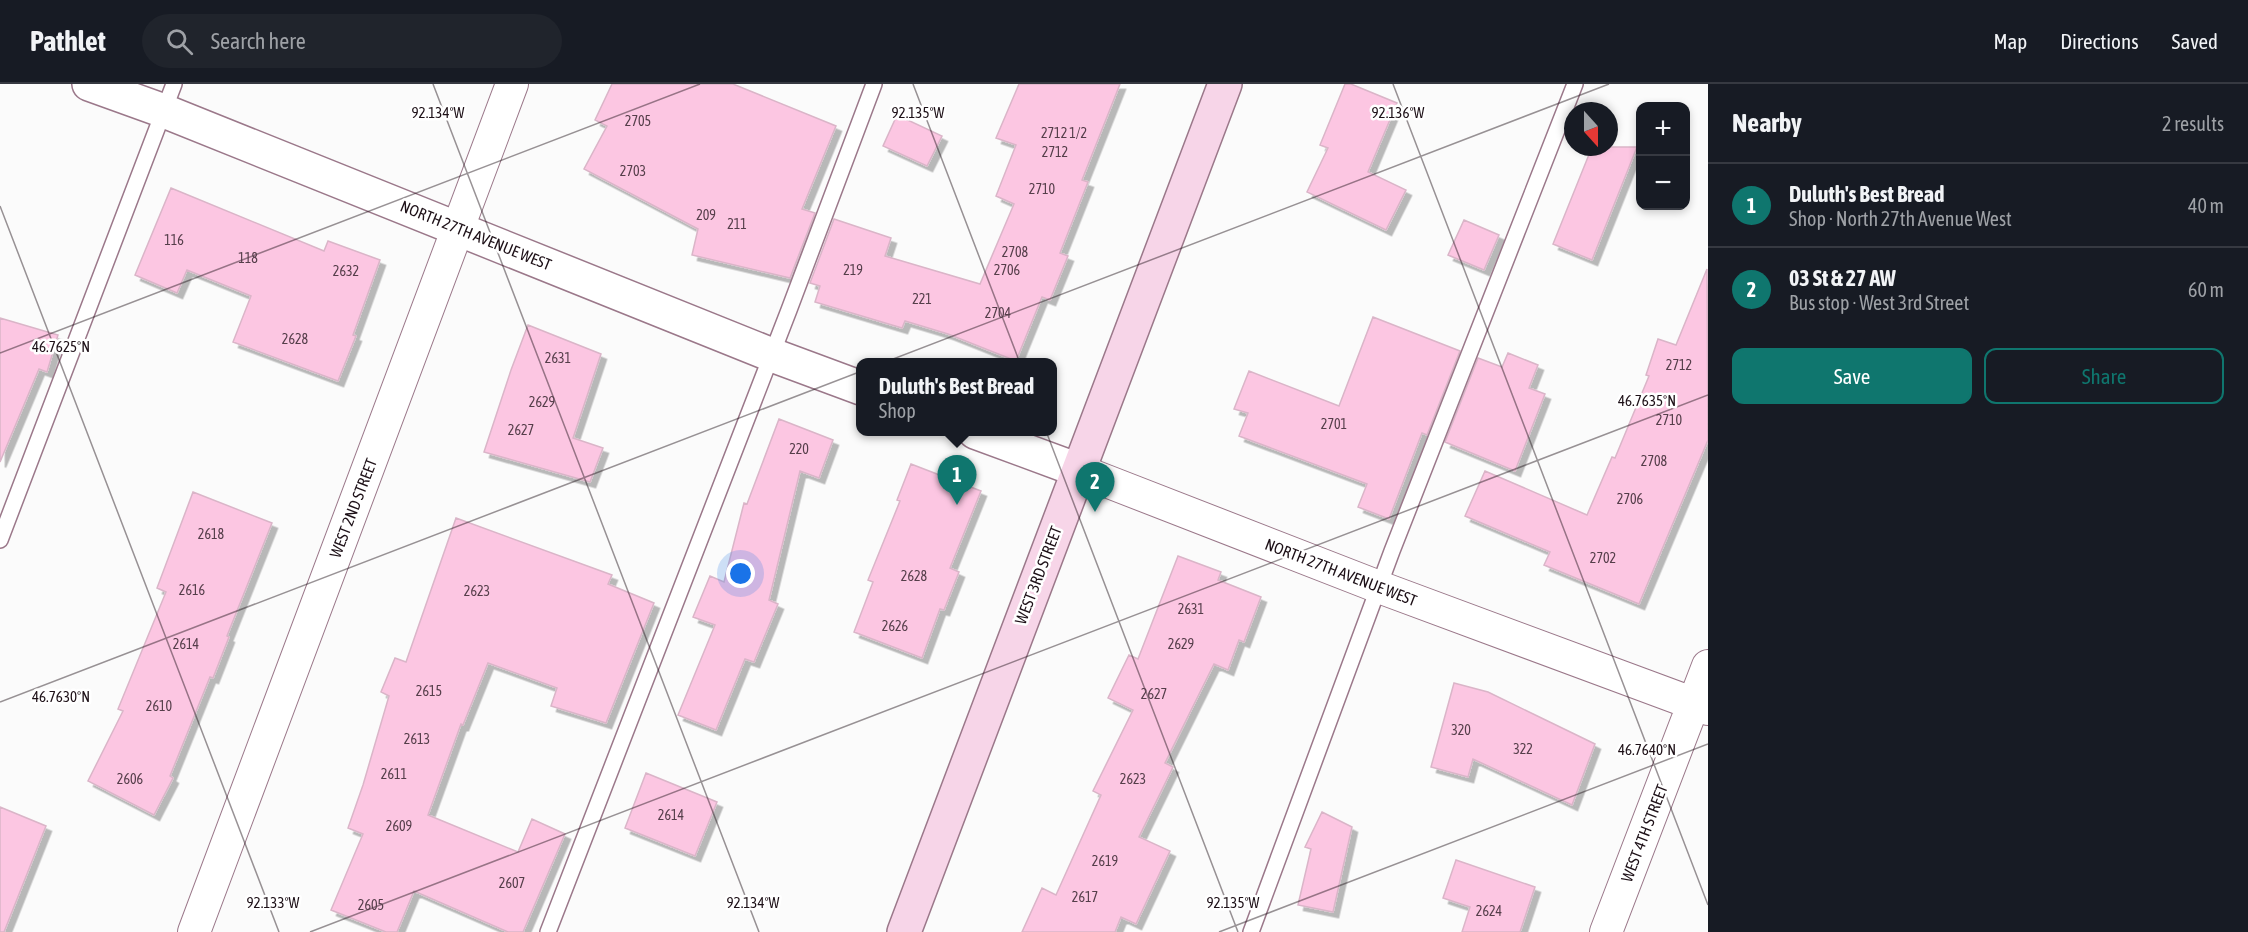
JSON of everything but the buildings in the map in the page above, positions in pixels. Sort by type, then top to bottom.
[{"type":"main road","name":"WEST 3RD STREET","points":[[904,932],[1225,84]]},
{"type":"street","name":"NORTH 27TH AVENUE WEST","points":[[89,84],[169,97],[458,228],[772,355],[856,386]]},
{"type":"street","name":"WEST 2ND STREET","points":[[194,932],[512,84]]},
{"type":"street","name":"NORTH 27TH AVENUE WEST","points":[[986,436],[1379,587],[1701,706]]},
{"type":"street","name":"WEST 4TH STREET","points":[[1606,932],[1701,706],[1708,666]]},
{"type":"lane","points":[[548,932],[772,355],[874,84]]},
{"type":"lane","points":[[1251,932],[1379,587],[1575,84]]},
{"type":"lane","points":[[0,540],[169,97]]},
{"type":"place","name":"Duluth's Best Bread","points":[[957,505]]},
{"type":"place","name":"03 St & 27 AW","points":[[1095,512]]}]
